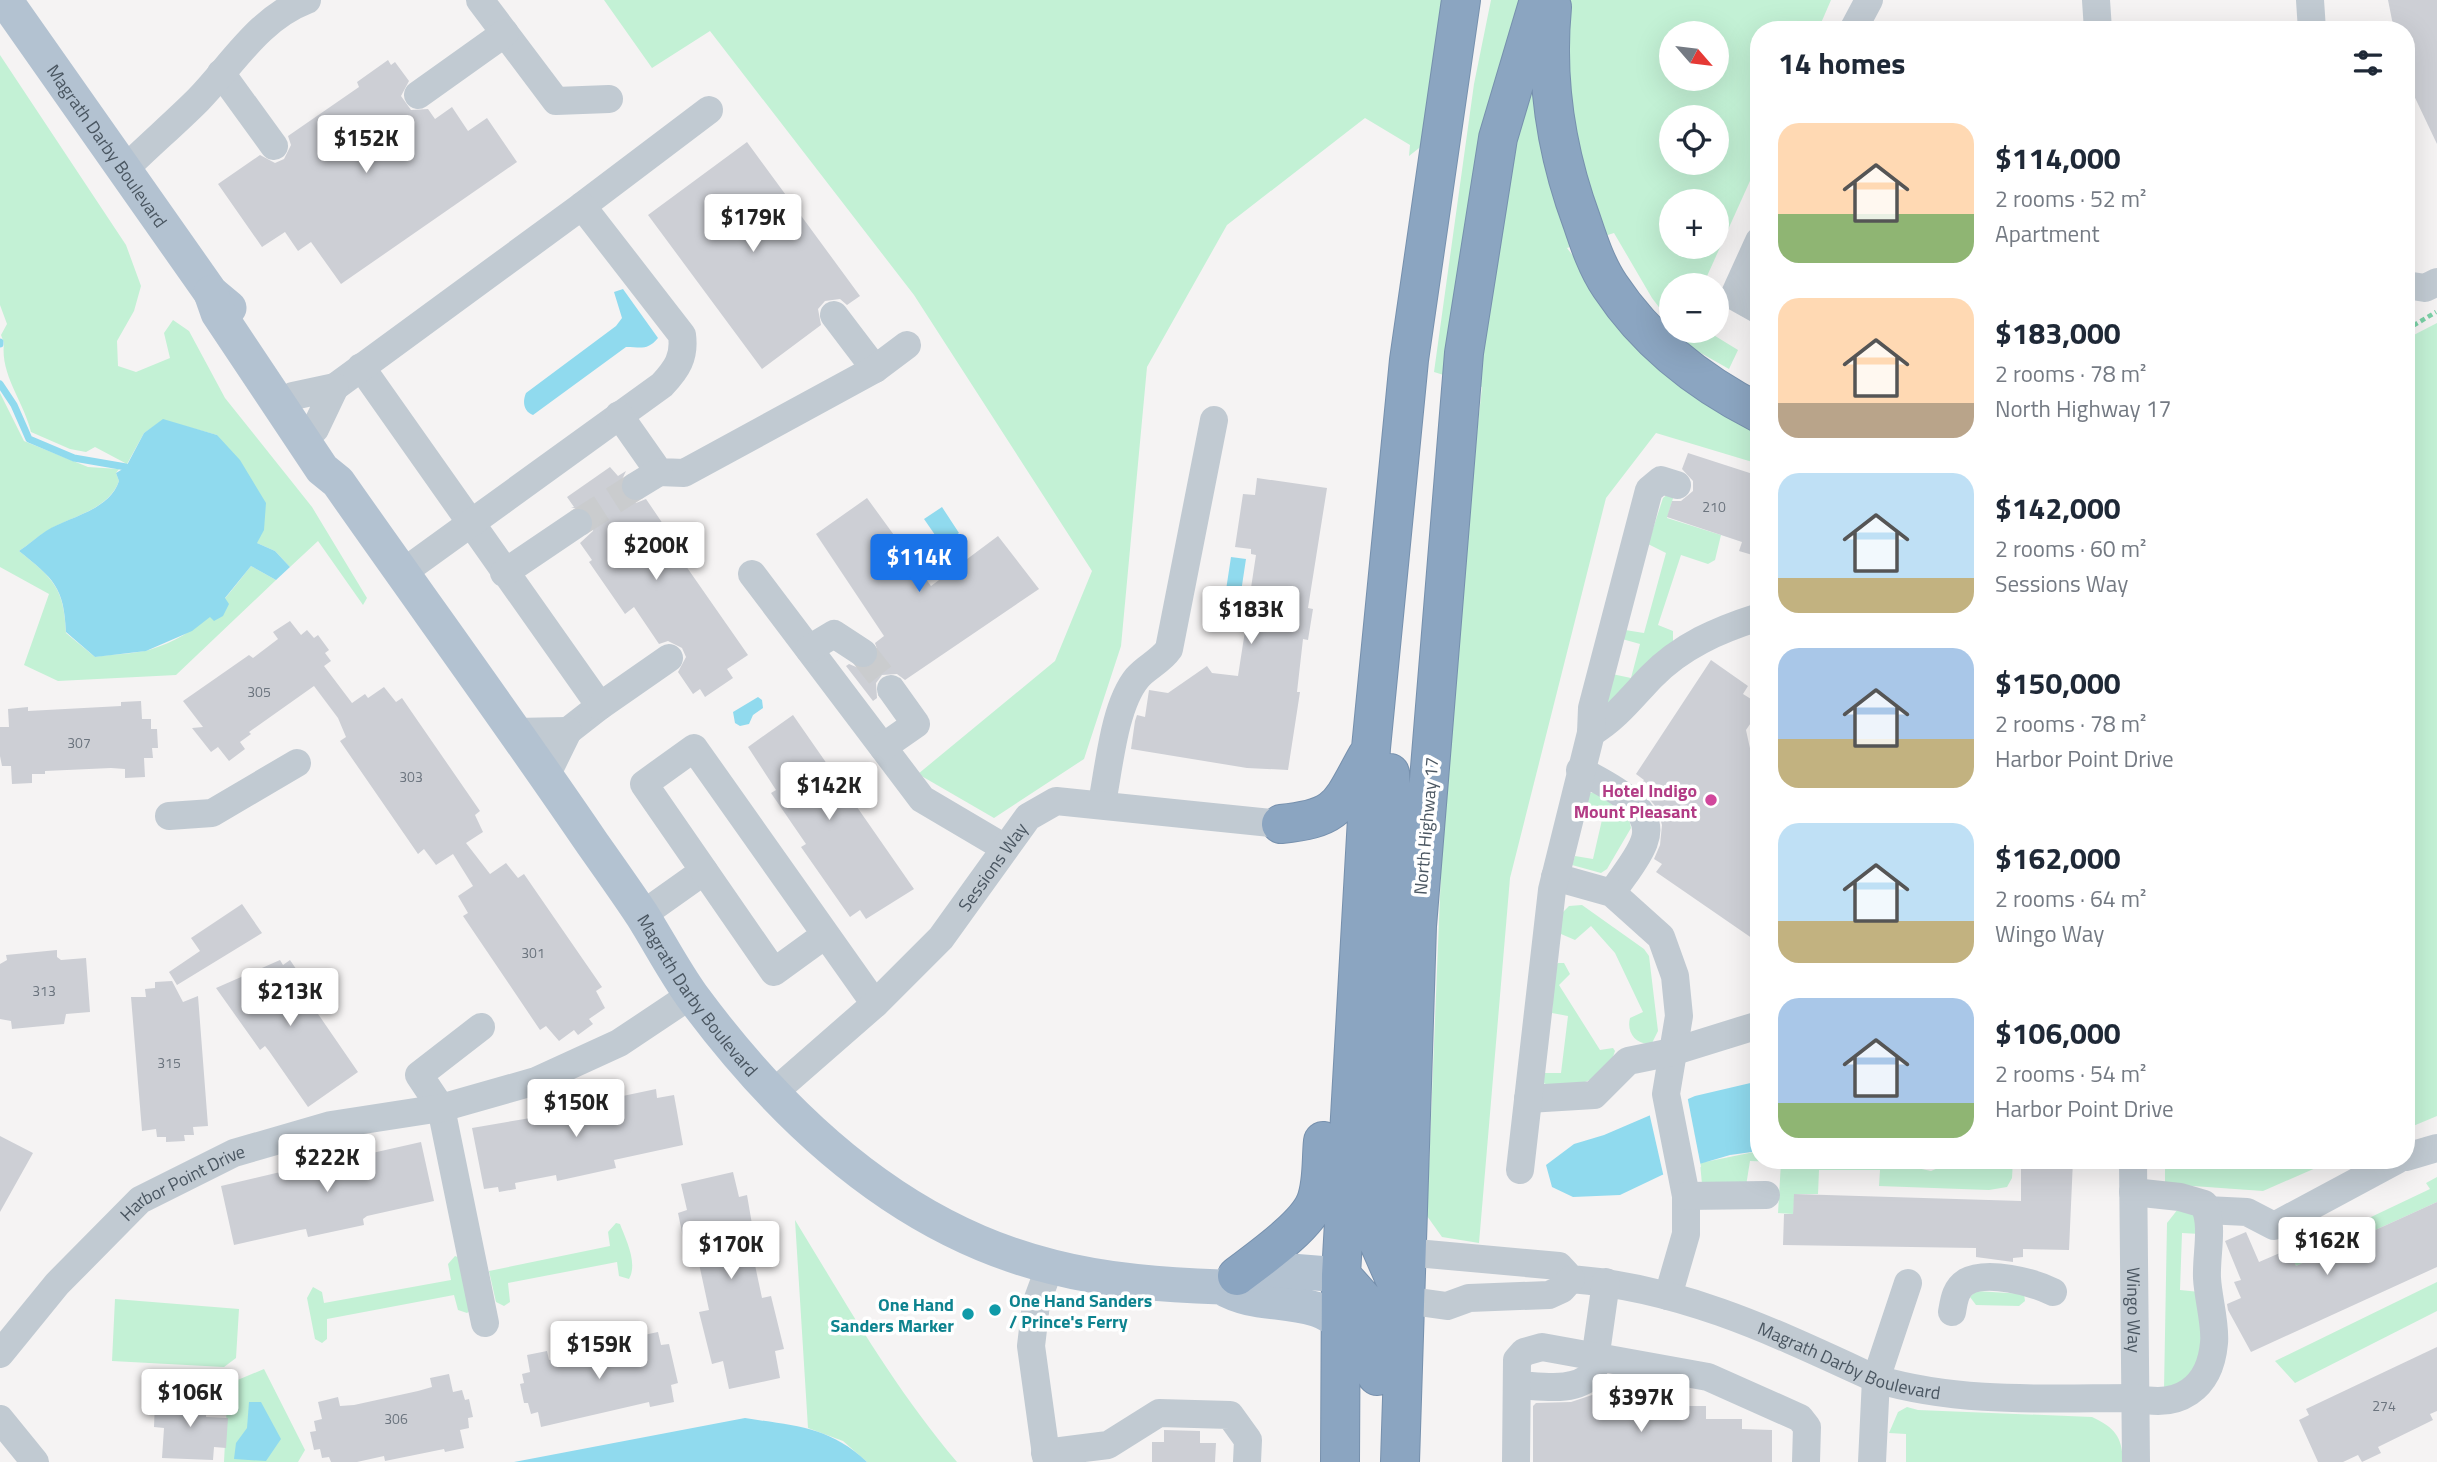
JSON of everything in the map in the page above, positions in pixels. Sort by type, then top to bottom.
[{"type":"highway","points":[[1340,1462],[1341,1275],[1371,748],[1409,360],[1461,0]]},
{"type":"highway","name":"North Highway 17","points":[[1400,1462],[1418,926],[1464,353],[1498,138],[1539,0]]},
{"type":"highway","points":[[1553,0],[1549,42],[1556,135],[1567,184],[1608,284],[1652,337],[1690,373],[1750,408]]},
{"type":"highway","points":[[1382,639],[1394,839],[1375,1234],[1404,1300]]},
{"type":"highway","points":[[1281,824],[1318,820],[1332,810],[1343,799],[1371,748]]},
{"type":"highway","points":[[1229,1281],[1281,1243],[1315,1205],[1320,1189],[1342,956],[1361,913]]},
{"type":"highway","points":[[1341,1275],[1375,1313],[1380,1462]]},
{"type":"main road","name":"Magrath Darby Boulevard","points":[[5,0],[211,293],[218,313],[322,469],[338,482],[546,776],[642,915],[691,995],[772,1094],[808,1130],[856,1170],[964,1236],[1050,1266],[1104,1278],[1229,1281],[1266,1269],[1341,1275]]},
{"type":"main road","name":"Magrath Darby Boulevard","points":[[211,293],[227,305],[293,396],[336,461],[338,482]]},
{"type":"main road","name":"Magrath Darby Boulevard","points":[[1229,1281],[1238,1297],[1315,1309],[1340,1321]]},
{"type":"street","points":[[124,170],[199,99],[262,27],[287,8],[307,0]]},
{"type":"street","points":[[480,0],[556,101],[609,99]]},
{"type":"street","points":[[1858,21],[1869,0]]},
{"type":"street","points":[[2096,0],[2097,21]]},
{"type":"street","points":[[2310,0],[2311,21]]},
{"type":"street","points":[[418,95],[505,33]]},
{"type":"street","points":[[221,73],[274,146]]},
{"type":"street","points":[[293,396],[335,387],[709,110]]},
{"type":"street","points":[[402,573],[662,385],[675,371],[684,352],[682,335],[582,206]]},
{"type":"street","points":[[1750,261],[1734,296],[1750,305]]},
{"type":"street","points":[[2415,286],[2425,288],[2437,282]]},
{"type":"street","points":[[834,315],[875,369]]},
{"type":"street","points":[[619,415],[648,479],[684,473],[875,369],[907,345]]},
{"type":"street","points":[[361,368],[600,706]]},
{"type":"street","points":[[315,429],[335,387]]},
{"type":"street","points":[[1102,803],[1125,696],[1138,677],[1160,662],[1169,649],[1214,420]]},
{"type":"street","points":[[1520,1170],[1555,877],[1591,733],[1592,708],[1649,490],[1661,480],[1677,485]]},
{"type":"street","points":[[504,573],[578,523]]},
{"type":"street","points":[[752,573],[922,799],[1004,848]]},
{"type":"street","points":[[1591,733],[1613,719],[1652,675],[1695,641],[1750,620]]},
{"type":"street","points":[[809,649],[834,634],[863,653]]},
{"type":"street","points":[[546,776],[568,731],[669,658]]},
{"type":"street","points":[[883,747],[916,724],[891,689]]},
{"type":"street","points":[[514,732],[568,731]]},
{"type":"street","points":[[825,935],[774,972],[645,784],[694,748],[875,1004]]},
{"type":"street","points":[[169,816],[212,813],[298,763]]},
{"type":"street","points":[[1580,770],[1637,804],[1644,824],[1645,840],[1612,893]]},
{"type":"street","name":"Sessions Way","points":[[772,1094],[875,1004],[941,938],[1028,817],[1056,801],[1102,803],[1281,824]]},
{"type":"street","points":[[642,915],[704,872]]},
{"type":"street","points":[[1555,877],[1612,893],[1661,937],[1675,976],[1679,1016],[1666,1094],[1684,1188],[1686,1234],[1668,1296]]},
{"type":"street","name":"Harbor Point Drive","points":[[0,1354],[57,1284],[140,1200],[234,1153],[331,1125],[442,1108],[536,1082],[619,1043],[691,995]]},
{"type":"street","points":[[481,1027],[419,1074],[442,1108],[485,1323]]},
{"type":"street","points":[[1528,1098],[1594,1095],[1628,1061],[1672,1052],[1750,1028]]},
{"type":"street","points":[[2415,1154],[2437,1148]]},
{"type":"street","name":"Wingo Way","points":[[2133,1169],[2136,1462]]},
{"type":"street","points":[[2133,1192],[2180,1197],[2204,1204],[2206,1210],[2247,1212],[2274,1226],[2380,1169]]},
{"type":"street","points":[[1684,1188],[1766,1195]]},
{"type":"street","name":"Magrath Darby Boulevard","points":[[1405,1252],[1559,1266],[1571,1279],[1606,1282],[1723,1311],[1877,1379],[1943,1395],[2136,1398],[2159,1404],[2178,1399],[2200,1382],[2214,1341],[2208,1305],[2210,1218],[2206,1210]]},
{"type":"street","points":[[1050,1266],[1035,1304],[1031,1346],[1046,1458],[1110,1454],[1159,1413],[1230,1415],[1248,1440],[1247,1462]]},
{"type":"street","points":[[1952,1312],[1956,1293],[1966,1283],[1980,1278],[2023,1280],[2053,1292]]},
{"type":"street","points":[[1404,1300],[1447,1306],[1468,1298],[1549,1295],[1562,1289],[1571,1279]]},
{"type":"street","points":[[1517,1385],[1584,1384],[1593,1374],[1598,1355],[1606,1282]]},
{"type":"street","points":[[1872,1462],[1877,1379],[1908,1283]]},
{"type":"street","points":[[1516,1462],[1517,1360],[1524,1352],[1542,1347],[1708,1377],[1800,1418],[1807,1427],[1806,1462]]},
{"type":"street","points":[[0,1419],[35,1462]]},
{"type":"path","points":[[2415,325],[2437,312]]},
{"type":"green space","points":[[604,0],[1449,0],[1428,141],[1409,156],[1410,145],[1365,118],[1227,225],[1147,367],[1121,646],[1084,759],[994,818],[918,774],[1055,661],[1092,571],[914,295],[710,31],[652,68]]},
{"type":"green space","points":[[1491,0],[1831,0],[1822,21],[1750,21],[1750,181],[1729,227],[1729,189],[1659,189],[1659,259],[1715,259],[1708,273],[1659,273],[1659,307],[1614,233],[1567,248],[1658,367],[1750,423],[1750,461],[1656,433],[1606,498],[1510,878],[1479,1243],[1442,1237],[1427,1216],[1444,798],[1461,577],[1482,387],[1434,372],[1474,84]]},
{"type":"green space","points":[[0,55],[126,245],[141,286],[134,311],[117,341],[118,366],[136,372],[170,358],[164,333],[173,320],[189,331],[225,398],[312,507],[367,598],[363,605],[318,541],[290,567],[275,551],[257,543],[217,435],[163,420],[144,433],[127,464],[95,447],[86,452],[70,449],[31,432],[9,377],[1,335],[7,324],[0,305]]},
{"type":"green space","points":[[2437,323],[2437,1116],[2415,1125],[2415,334]]},
{"type":"green space","points":[[1688,343],[1727,343],[1738,350],[1729,369]]},
{"type":"green space","points":[[0,393],[24,441],[88,467],[119,469],[116,473],[119,481],[106,499],[87,512],[47,531],[19,551],[41,569],[55,586],[63,605],[66,633],[95,657],[149,650],[182,636],[208,617],[251,566],[276,580],[176,675],[58,681],[24,665],[49,594],[0,567]]},
{"type":"green space","points":[[1668,494],[1674,495],[1667,518],[1721,535],[1715,560],[1708,564],[1681,555],[1658,625],[1673,631],[1673,642],[1613,707],[1604,704],[1612,674],[1631,678],[1640,644],[1622,639],[1625,630],[1644,633],[1666,553],[1648,544],[1663,498]]},
{"type":"green space","points":[[1597,792],[1629,819],[1631,828],[1607,869],[1601,873],[1572,865],[1575,856],[1593,859],[1604,811],[1587,807],[1585,803],[1589,793]]},
{"type":"green space","points":[[1582,905],[1644,949],[1649,956],[1658,1031],[1652,1043],[1637,1040],[1631,1033],[1630,1018],[1643,1012],[1615,953],[1591,926],[1575,940],[1561,934],[1560,915],[1569,906]]},
{"type":"green space","points":[[1558,963],[1564,963],[1570,974],[1559,985],[1600,1050],[1613,1048],[1615,1051],[1611,1061],[1596,1076],[1586,1082],[1565,1087],[1543,1083],[1544,1073],[1561,1073],[1568,1016],[1552,1013],[1555,967]]},
{"type":"green space","points":[[1750,1153],[1746,1186],[1702,1184],[1700,1163]]},
{"type":"green space","points":[[1781,1169],[2012,1169],[2012,1178],[2007,1187],[1989,1190],[1879,1186],[1880,1170],[1819,1170],[1818,1194],[1795,1194],[1793,1214],[1778,1213]]},
{"type":"green space","points":[[2165,1169],[2313,1169],[2263,1191],[2165,1184]]},
{"type":"green space","points":[[2437,1177],[2437,1202],[2296,1266],[2291,1255],[2430,1189],[2426,1183]]},
{"type":"green space","points":[[2178,1209],[2195,1211],[2200,1234],[2182,1233],[2180,1290],[2200,1292],[2204,1323],[2196,1376],[2164,1390],[2167,1223]]},
{"type":"green space","points":[[795,1220],[891,1374],[957,1462],[867,1462],[843,1441],[808,1428]]},
{"type":"green space","points":[[616,1223],[620,1224],[630,1252],[632,1266],[629,1279],[619,1276],[617,1262],[508,1283],[510,1302],[504,1306],[496,1302],[489,1271],[610,1246],[608,1232]]},
{"type":"green space","points":[[455,1256],[460,1258],[471,1310],[467,1313],[458,1310],[454,1295],[327,1319],[327,1339],[322,1343],[315,1339],[307,1298],[313,1287],[322,1292],[324,1303],[451,1280],[448,1264]]},
{"type":"green space","points":[[2437,1282],[2437,1311],[2295,1383],[2275,1361]]},
{"type":"green space","points":[[1976,1291],[2024,1294],[2025,1301],[2019,1306],[1976,1305],[1970,1297]]},
{"type":"green space","points":[[115,1299],[239,1309],[236,1358],[224,1367],[112,1361]]},
{"type":"green space","points":[[264,1369],[305,1450],[298,1462],[224,1462],[228,1384]]},
{"type":"green space","points":[[1907,1407],[1918,1410],[2092,1417],[2116,1434],[2123,1462],[1906,1462],[1906,1434],[1889,1433],[1898,1412]]},
{"type":"water","points":[[623,289],[658,338],[647,347],[626,347],[533,415],[530,414],[525,406],[526,393],[616,326],[622,318],[614,292]]},
{"type":"water","points":[[163,419],[217,435],[240,460],[266,503],[264,530],[257,543],[275,551],[290,567],[276,580],[251,566],[225,598],[229,604],[223,616],[214,621],[210,617],[192,631],[146,651],[95,657],[66,632],[63,604],[55,585],[19,551],[46,531],[88,512],[107,499],[119,481],[116,473],[126,467],[144,433]]},
{"type":"water","points":[[942,507],[959,533],[942,545],[924,519]]},
{"type":"water","points":[[1231,557],[1246,559],[1241,592],[1226,590]]},
{"type":"water","points":[[758,697],[762,700],[763,708],[753,715],[749,724],[740,726],[735,723],[733,712]]},
{"type":"water","points":[[1750,1083],[1750,1152],[1730,1155],[1662,1175],[1620,1195],[1573,1197],[1552,1187],[1546,1165],[1574,1144],[1604,1135],[1695,1096]]},
{"type":"water","points":[[249,1402],[261,1402],[281,1439],[266,1461],[234,1459],[236,1443],[247,1428]]},
{"type":"water","points":[[745,1418],[825,1434],[853,1450],[867,1462],[514,1462]]},
{"type":"pier","points":[[1687,1095],[1701,1167],[1664,1178],[1649,1112]]},
{"type":"building","points":[[2388,0],[2437,0],[2437,144],[2415,98],[2415,21],[2392,21]]},
{"type":"building","points":[[388,60],[391,65],[395,62],[409,81],[401,96],[411,110],[428,109],[435,119],[452,107],[468,131],[487,118],[517,162],[341,284],[311,242],[298,251],[285,232],[262,247],[218,184],[260,155],[275,163],[284,159],[291,145],[288,136],[359,87],[357,82]]},
{"type":"building","points":[[747,142],[860,296],[847,305],[840,299],[825,301],[818,309],[821,325],[762,369],[648,215]]},
{"type":"building","points":[[1688,453],[1750,473],[1750,554],[1739,551],[1742,542],[1667,517],[1672,501],[1681,501],[1693,491],[1693,481],[1682,469]]},
{"type":"building","points":[[610,467],[618,476],[626,471],[619,486],[622,495],[636,503],[646,499],[676,543],[672,546],[748,655],[727,669],[733,678],[705,697],[700,689],[693,694],[678,672],[686,657],[682,648],[668,641],[659,644],[634,607],[625,614],[589,562],[592,560],[580,543],[593,531],[594,521],[586,508],[571,508],[574,507],[567,497]]},
{"type":"building","points":[[1257,478],[1327,488],[1308,608],[1313,609],[1308,640],[1303,639],[1297,692],[1300,692],[1288,770],[1247,768],[1131,749],[1135,721],[1137,715],[1145,717],[1149,690],[1168,693],[1207,666],[1212,673],[1238,676],[1245,631],[1237,630],[1242,600],[1249,601],[1256,555],[1251,554],[1251,549],[1235,547],[1243,494],[1255,495]]},
{"type":"building","points":[[867,498],[931,586],[998,536],[1039,589],[905,680],[897,674],[882,675],[876,683],[877,698],[873,701],[846,666],[849,664],[861,669],[871,667],[879,655],[875,643],[884,636],[816,534]]},
{"type":"building","points":[[290,621],[301,635],[307,630],[314,638],[318,635],[329,650],[325,653],[331,661],[324,666],[352,703],[365,694],[368,698],[384,687],[396,702],[402,698],[480,811],[475,815],[483,832],[466,843],[490,874],[506,863],[518,878],[524,874],[602,987],[596,991],[605,1008],[589,1019],[593,1024],[578,1035],[574,1030],[559,1041],[546,1026],[540,1030],[463,916],[468,913],[458,896],[473,886],[453,854],[436,865],[424,849],[418,854],[340,741],[346,737],[338,718],[314,686],[249,732],[251,734],[240,742],[245,749],[229,761],[218,747],[211,752],[192,728],[203,727],[183,701],[249,655],[253,658],[278,639],[273,632]]},
{"type":"building","name":"Hotel Indigo Mount Pleasant","points":[[1711,660],[1748,686],[1743,694],[1750,698],[1750,724],[1746,730],[1750,748],[1750,937],[1656,872],[1662,864],[1654,859],[1660,845],[1662,825],[1657,808],[1639,787],[1644,780],[1636,774]]},
{"type":"building","points":[[141,701],[142,719],[151,719],[151,729],[157,729],[158,748],[152,748],[153,758],[144,758],[145,777],[125,778],[125,769],[111,768],[45,771],[45,774],[32,774],[32,783],[12,784],[11,766],[2,766],[0,727],[9,727],[8,709],[28,707],[28,711],[121,706],[121,702]]},
{"type":"building","points":[[793,715],[914,889],[866,919],[860,910],[850,917],[801,847],[806,844],[771,793],[776,790],[748,747]]},
{"type":"building","points":[[242,904],[262,933],[177,985],[169,972],[200,951],[191,938]]},
{"type":"building","points":[[57,950],[57,957],[61,960],[86,958],[90,1012],[66,1014],[64,1024],[12,1029],[11,1021],[0,1019],[0,964],[7,960],[6,955]]},
{"type":"building","points":[[280,960],[283,965],[290,960],[322,1007],[316,1011],[358,1072],[308,1107],[269,1051],[265,1046],[260,1050],[216,988]]},
{"type":"building","points":[[172,981],[183,1002],[198,996],[208,1126],[193,1127],[194,1135],[184,1135],[185,1141],[166,1142],[166,1137],[157,1137],[156,1129],[142,1131],[131,997],[146,997],[145,989],[155,988],[155,982]]},
{"type":"building","points":[[656,1089],[657,1098],[674,1095],[683,1145],[614,1160],[616,1168],[557,1181],[556,1175],[515,1183],[516,1189],[499,1192],[498,1187],[484,1189],[472,1128],[548,1115],[546,1106],[598,1095],[599,1101]]},
{"type":"building","points":[[0,1136],[33,1153],[0,1212]]},
{"type":"building","points":[[421,1142],[434,1201],[367,1216],[363,1219],[364,1225],[308,1237],[306,1229],[234,1245],[221,1186],[293,1169],[292,1163],[348,1150],[350,1158]]},
{"type":"building","points":[[2021,1169],[2073,1169],[2069,1250],[2023,1249],[2023,1257],[2013,1258],[2013,1262],[1976,1257],[1976,1248],[1783,1245],[1784,1214],[1793,1214],[1794,1194],[2021,1201]]},
{"type":"building","points":[[733,1172],[739,1197],[747,1195],[753,1230],[757,1229],[761,1249],[752,1251],[762,1298],[771,1296],[784,1349],[775,1351],[780,1378],[729,1389],[723,1361],[712,1364],[699,1312],[709,1310],[698,1259],[688,1261],[678,1213],[687,1210],[681,1184]]},
{"type":"building","points":[[2437,1202],[2437,1267],[2251,1352],[2228,1310],[2227,1304],[2241,1298],[2234,1282],[2241,1280],[2225,1241],[2246,1232],[2259,1262],[2289,1249],[2296,1266]]},
{"type":"building","points":[[658,1332],[661,1345],[669,1344],[678,1383],[671,1385],[674,1402],[650,1407],[649,1402],[541,1427],[538,1412],[531,1414],[528,1403],[524,1403],[520,1384],[524,1383],[522,1374],[530,1372],[527,1355],[547,1351],[549,1360],[563,1356],[564,1359],[626,1345],[640,1340],[639,1336]]},
{"type":"building","points":[[2437,1347],[2437,1411],[2430,1414],[2433,1420],[2378,1447],[2381,1453],[2362,1462],[2358,1455],[2343,1462],[2318,1462],[2299,1420],[2309,1415],[2306,1409]]},
{"type":"building","points":[[449,1374],[453,1392],[462,1390],[465,1400],[469,1399],[473,1417],[468,1418],[469,1428],[460,1430],[464,1448],[445,1452],[444,1449],[385,1461],[384,1456],[357,1462],[331,1462],[329,1457],[322,1458],[320,1449],[314,1450],[310,1432],[316,1431],[314,1421],[322,1419],[318,1402],[338,1397],[340,1406],[354,1405],[432,1387],[430,1378]]},
{"type":"building","points":[[1592,1395],[1624,1396],[1624,1406],[1706,1406],[1706,1419],[1742,1419],[1742,1429],[1772,1430],[1772,1462],[1533,1462],[1533,1406],[1536,1403],[1571,1402]]},
{"type":"building","points":[[185,1396],[207,1397],[206,1417],[228,1418],[226,1448],[214,1447],[213,1460],[162,1458],[164,1428],[154,1427],[155,1401],[184,1402]]},
{"type":"building","points":[[1164,1430],[1200,1431],[1200,1443],[1216,1443],[1215,1462],[1152,1462],[1152,1442],[1164,1442]]},
{"type":"waterway","points":[[0,384],[14,405],[29,439],[74,458],[126,467]]},
{"type":"tunnel","points":[[578,523],[636,486]]},
{"type":"tunnel","points":[[863,653],[891,689]]},
{"type":"place","name":"Hotel Indigo Mount Pleasant","points":[[1711,800]]},
{"type":"place","name":"One Hand Sanders / Prince's Ferry","points":[[995,1310]]},
{"type":"place","name":"One Hand Sanders Marker","points":[[968,1314]]}]
